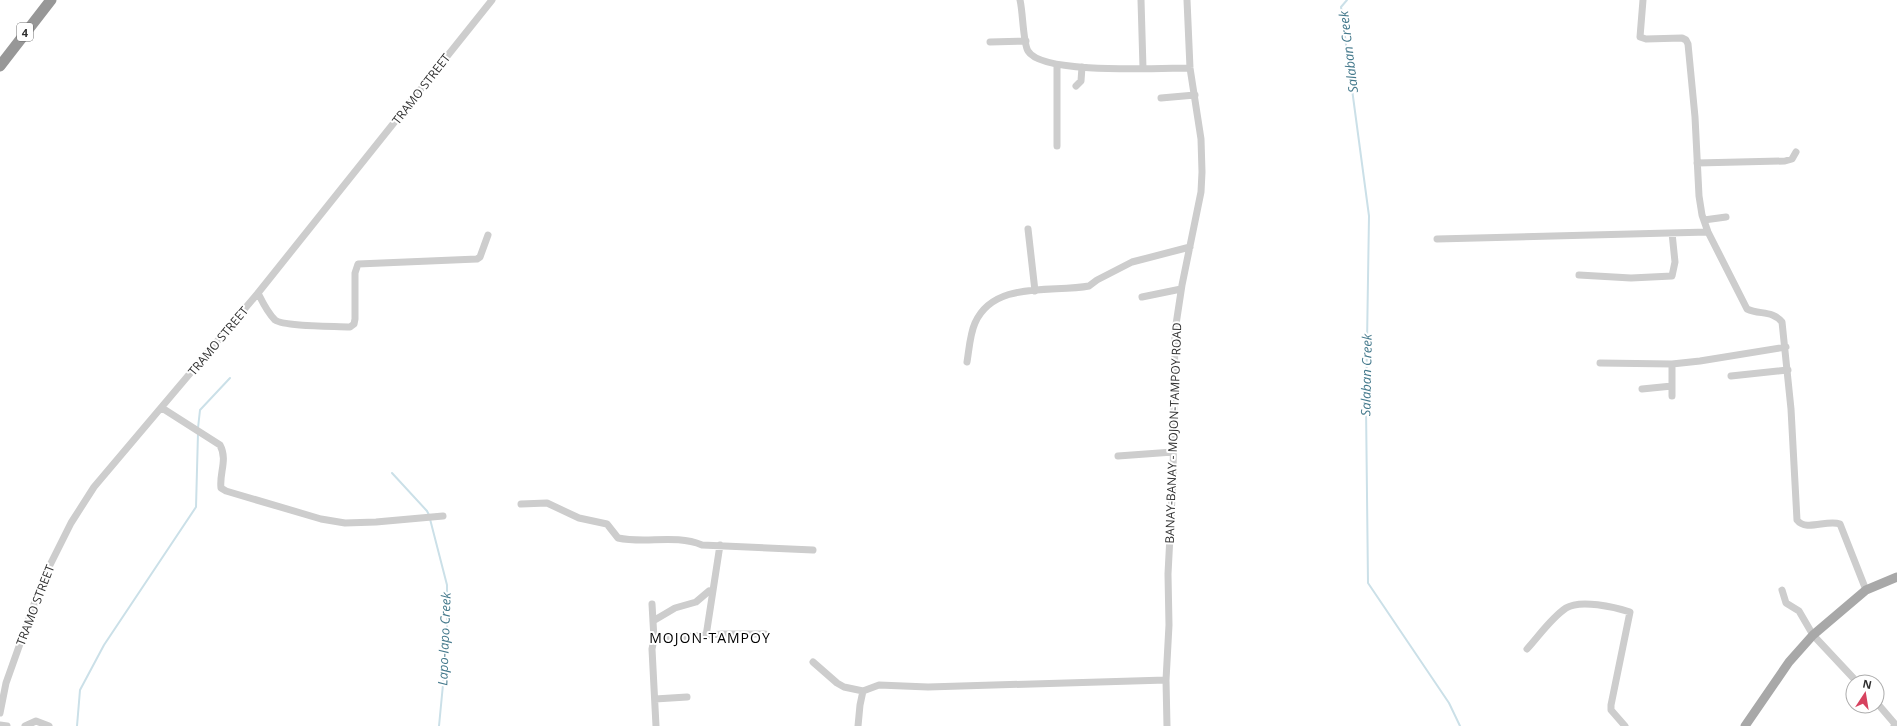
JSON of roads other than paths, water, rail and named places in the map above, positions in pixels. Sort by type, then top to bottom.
[{"type":"highway","name":"4","points":[[0,66],[51,0]]},
{"type":"main road","points":[[1745,726],[1789,662],[1813,635],[1866,590],[1897,577]]},
{"type":"street","name":"TRAMO STREET","points":[[0,713],[6,683],[43,580],[71,523],[94,487],[114,461],[162,408],[258,293],[492,0]]},
{"type":"street","points":[[1020,0],[1027,48],[1032,56],[1041,61],[1057,65],[1082,67],[1190,68]]},
{"type":"street","points":[[1141,0],[1143,68]]},
{"type":"street","name":"BANAY-BANAY - MOJON-TAMPOY ROAD","points":[[1167,726],[1166,680],[1169,625],[1168,574],[1174,452],[1175,331],[1181,289],[1201,192],[1202,172],[1201,139],[1190,68],[1187,0]]},
{"type":"street","points":[[1643,0],[1640,37],[1646,39],[1682,38],[1686,40],[1688,44],[1695,117],[1699,196],[1708,232],[1748,309],[1751,311],[1771,313],[1777,316],[1782,322],[1788,370],[1797,499],[1796,520],[1799,523],[1807,525],[1840,524],[1866,590]]},
{"type":"street","points":[[990,42],[1026,41]]},
{"type":"street","points":[[1056,146],[1057,65]]},
{"type":"street","points":[[1076,86],[1081,81],[1082,67]]},
{"type":"street","points":[[1161,98],[1195,95]]},
{"type":"street","points":[[1697,163],[1785,161],[1792,159],[1796,152]]},
{"type":"street","points":[[1704,220],[1726,217]]},
{"type":"street","points":[[1028,229],[1035,291]]},
{"type":"street","points":[[1437,239],[1708,232]]},
{"type":"street","points":[[1579,275],[1631,278],[1672,276],[1675,262],[1672,233]]},
{"type":"street","points":[[258,293],[267,311],[276,321],[288,325],[350,327],[354,324],[355,319],[355,273],[358,264],[477,259],[480,257],[488,236]]},
{"type":"street","points":[[967,362],[974,324],[981,313],[991,303],[1004,296],[1016,292],[1089,286],[1132,262],[1190,247]]},
{"type":"street","points":[[1142,297],[1181,289]]},
{"type":"street","points":[[1600,363],[1672,364],[1700,362],[1786,347]]},
{"type":"street","points":[[1672,364],[1672,396]]},
{"type":"street","points":[[1731,376],[1788,370]]},
{"type":"street","points":[[1642,388],[1672,386]]},
{"type":"street","points":[[162,408],[220,445],[224,452],[221,483],[222,488],[226,491],[321,519],[345,523],[376,522],[443,516]]},
{"type":"street","points":[[1118,456],[1174,452]]},
{"type":"street","points":[[521,504],[547,503],[579,518],[607,524],[618,538],[690,540],[702,545],[813,550]]},
{"type":"street","points":[[706,636],[720,545]]},
{"type":"street","points":[[1782,590],[1786,603],[1799,611],[1813,635],[1850,674]]},
{"type":"street","points":[[653,621],[675,608],[696,602],[709,591]]},
{"type":"street","points":[[652,604],[654,639],[652,649],[656,726]]},
{"type":"street","points":[[1528,649],[1566,608],[1579,604],[1598,605],[1630,612],[1611,707],[1612,712],[1625,726]]},
{"type":"street","points":[[654,639],[722,634],[765,634]]},
{"type":"street","points":[[813,662],[837,683],[844,687],[863,691],[879,685],[928,687],[1166,680]]},
{"type":"street","points":[[858,726],[863,691]]},
{"type":"street","points":[[655,699],[687,697]]},
{"type":"street","points":[[1885,712],[1892,719],[1895,724],[1894,726]]},
{"type":"street","points":[[25,726],[36,721],[49,726]]},
{"type":"street","points":[[0,725],[7,726]]},
{"type":"waterway","name":"Salaban Creek","points":[[1347,0],[1341,7],[1369,216],[1366,406],[1368,583],[1449,703],[1460,726]]},
{"type":"waterway","points":[[198,428],[200,410],[230,378]]},
{"type":"waterway","points":[[77,726],[80,690],[104,645],[196,507],[198,433]]},
{"type":"waterway","name":"Lapo-lapo Creek","points":[[392,473],[429,515]]},
{"type":"waterway","name":"Lapo-lapo Creek","points":[[430,519],[447,585],[447,643],[439,726]]},
{"type":"district","name":"MOJON-TAMPOY","points":[[710,637]]}]
